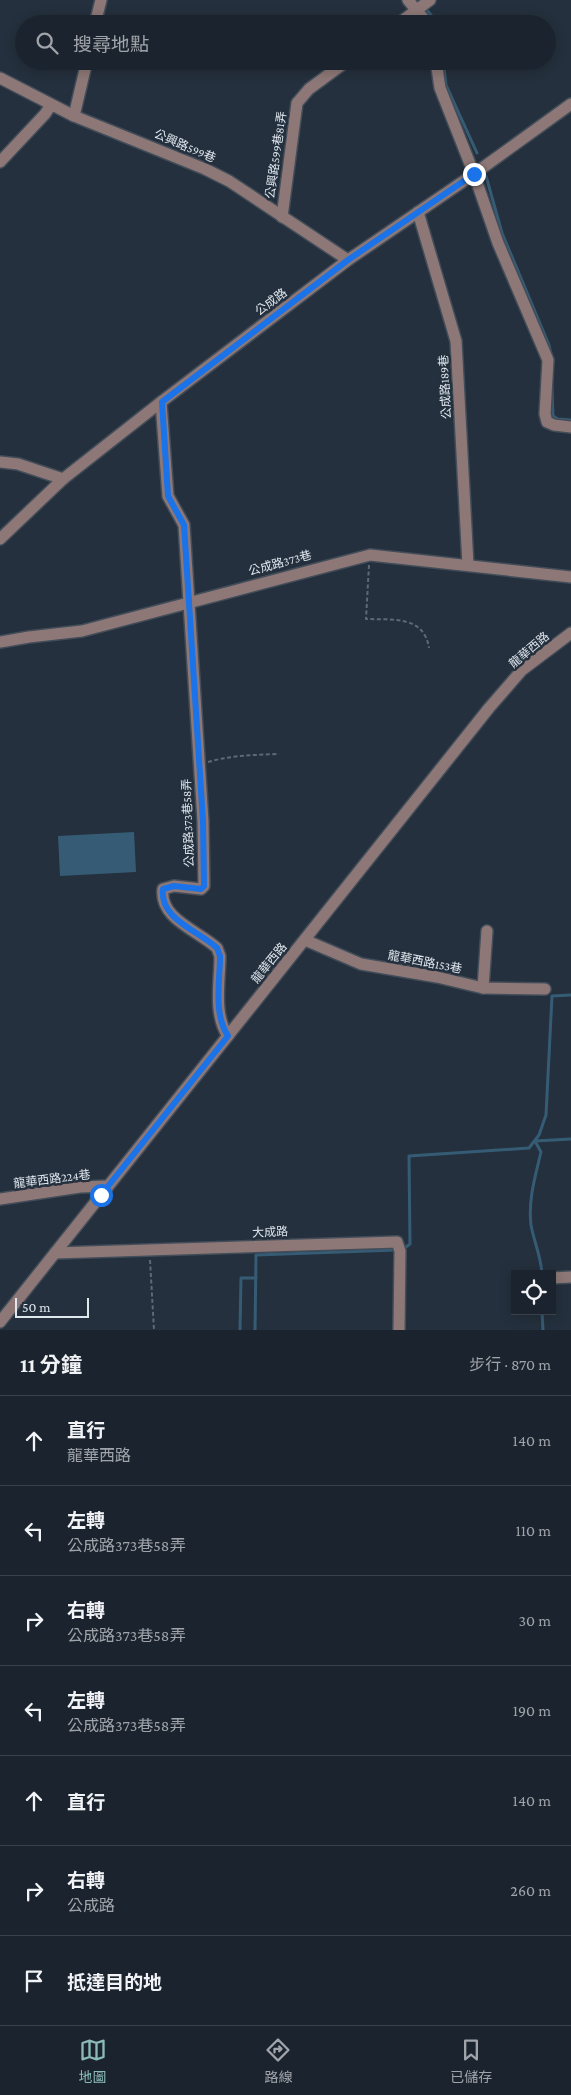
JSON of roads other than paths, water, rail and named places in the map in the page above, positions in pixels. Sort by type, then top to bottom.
[{"type":"street","points":[[97,15],[101,0]]},
{"type":"street","points":[[408,0],[421,15]]},
{"type":"street","points":[[410,15],[430,0]]},
{"type":"street","points":[[74,116],[85,70]]},
{"type":"street","name":"公興路599巷81弄","points":[[282,217],[297,103],[336,70]]},
{"type":"street","points":[[437,70],[440,88],[474,174],[498,243],[548,360],[545,414],[547,422],[554,425],[571,427]]},
{"type":"street","name":"公興路599巷","points":[[0,78],[74,116],[206,169],[247,191],[282,217],[348,260]]},
{"type":"street","name":"公成路","points":[[0,539],[63,479],[348,260],[474,174],[571,104]]},
{"type":"street","points":[[0,162],[45,114],[51,105]]},
{"type":"street","name":"公成路189巷","points":[[418,212],[456,342],[468,565]]},
{"type":"street","name":"公成路373巷58弄","points":[[162,402],[168,496],[184,525],[203,821],[204,886],[201,889],[163,889],[162,896],[168,912],[217,948],[220,956],[219,1016],[222,1027],[228,1036]]},
{"type":"street","points":[[0,462],[18,464],[63,479]]},
{"type":"street","name":"公成路373巷","points":[[0,642],[29,636],[82,632],[188,602],[370,555],[571,577]]},
{"type":"street","name":"龍華西路","points":[[0,1322],[489,708],[522,670],[571,633]]},
{"type":"street","points":[[484,988],[487,931]]},
{"type":"street","name":"龍華西路153巷","points":[[305,940],[361,964],[437,977],[484,988],[545,990]]},
{"type":"street","name":"龍華西路224巷","points":[[0,1199],[80,1187],[108,1186]]},
{"type":"street","name":"大成路","points":[[55,1253],[397,1242],[400,1251],[399,1330]]},
{"type":"street","points":[[556,1278],[571,1277]]},
{"type":"water","points":[[134,832],[136,872],[60,876],[58,836]]},
{"type":"waterway","points":[[419,0],[431,15]]},
{"type":"waterway","points":[[444,70],[446,85],[477,153]]},
{"type":"waterway","points":[[486,176],[502,233],[549,345],[552,358]]},
{"type":"waterway","points":[[552,387],[553,416],[558,419],[571,420]]},
{"type":"waterway","points":[[402,1250],[410,1244],[409,1156],[529,1148],[539,1135],[546,1115],[552,996],[571,995]]},
{"type":"waterway","points":[[541,1270],[530,1216],[533,1188],[541,1152],[535,1141],[571,1139]]},
{"type":"waterway","points":[[255,1330],[256,1255],[396,1250]]},
{"type":"waterway","points":[[240,1330],[241,1278],[256,1278]]},
{"type":"waterway","points":[[542,1315],[543,1330]]}]
